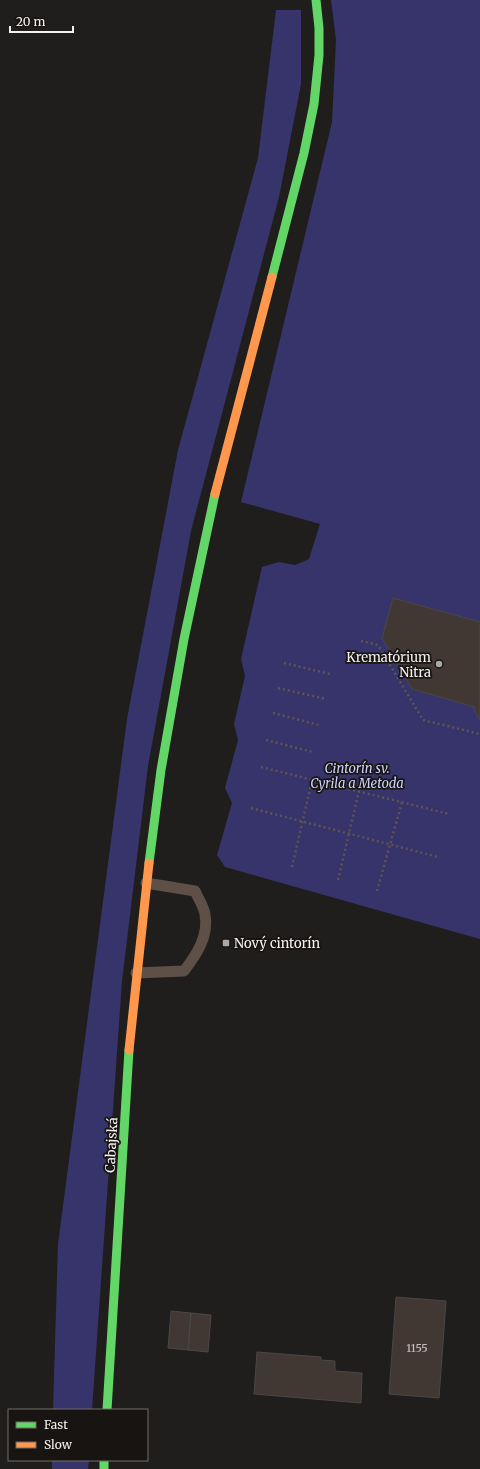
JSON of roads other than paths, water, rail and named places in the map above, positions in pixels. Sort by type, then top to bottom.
[{"type":"main road","name":"Cabajská","points":[[107,1409],[129,1054],[136,973],[146,882],[171,710],[197,574],[216,489],[304,153],[314,106],[320,50],[316,0]]},
{"type":"lane","points":[[136,973],[184,971],[196,955],[205,936],[205,914],[195,891],[146,882]]},
{"type":"place","name":"Krematórium Nitra","points":[[439,664]]},
{"type":"place","name":"Nový cintorín","points":[[226,943]]},
{"type":"park label","name":"Cintorín sv. Cyrila a Metoda","points":[[357,776]]}]
